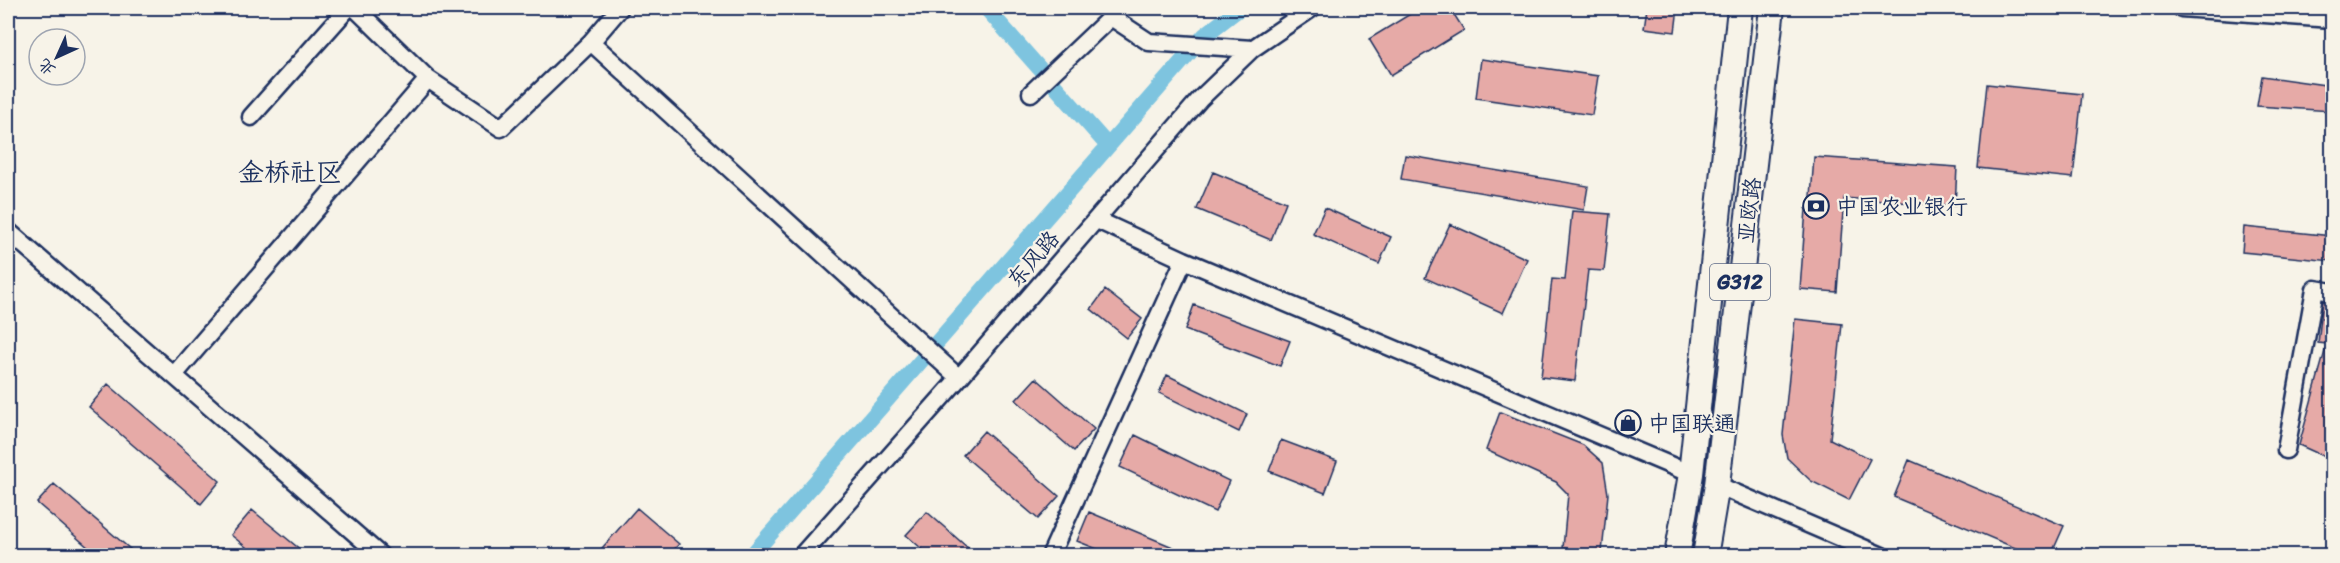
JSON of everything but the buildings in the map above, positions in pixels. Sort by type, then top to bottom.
[{"type":"highway","name":"亚欧路","points":[[1677,555],[1691,474],[1740,8]]},
{"type":"highway","name":"亚欧路","points":[[1705,555],[1717,485],[1772,8]]},
{"type":"street","points":[[251,117],[348,8]]},
{"type":"street","points":[[355,8],[428,79],[501,128],[591,42],[620,8]]},
{"type":"street","name":"东风路","points":[[801,555],[959,378],[1200,99],[1252,50],[1312,8]]},
{"type":"street","points":[[2181,8],[2332,20]]},
{"type":"street","points":[[1031,93],[1057,70],[1108,12],[1151,43],[1252,50]]},
{"type":"street","points":[[591,42],[959,378]]},
{"type":"street","points":[[174,375],[428,79]]},
{"type":"street","points":[[1097,220],[1184,260],[1691,474]]},
{"type":"street","points":[[8,231],[381,555]]},
{"type":"street","points":[[1050,555],[1184,260]]},
{"type":"street","points":[[2286,450],[2314,289],[2332,292]]},
{"type":"street","points":[[1717,485],[1882,555]]},
{"type":"waterway","points":[[986,8],[1108,146]]},
{"type":"waterway","points":[[751,556],[1205,35],[1240,8]]},
{"type":"place","name":"中国农业银行","points":[[1816,206]]},
{"type":"place","name":"中国联通","points":[[1628,423]]},
{"type":"district","name":"金桥社区","points":[[290,172]]}]
